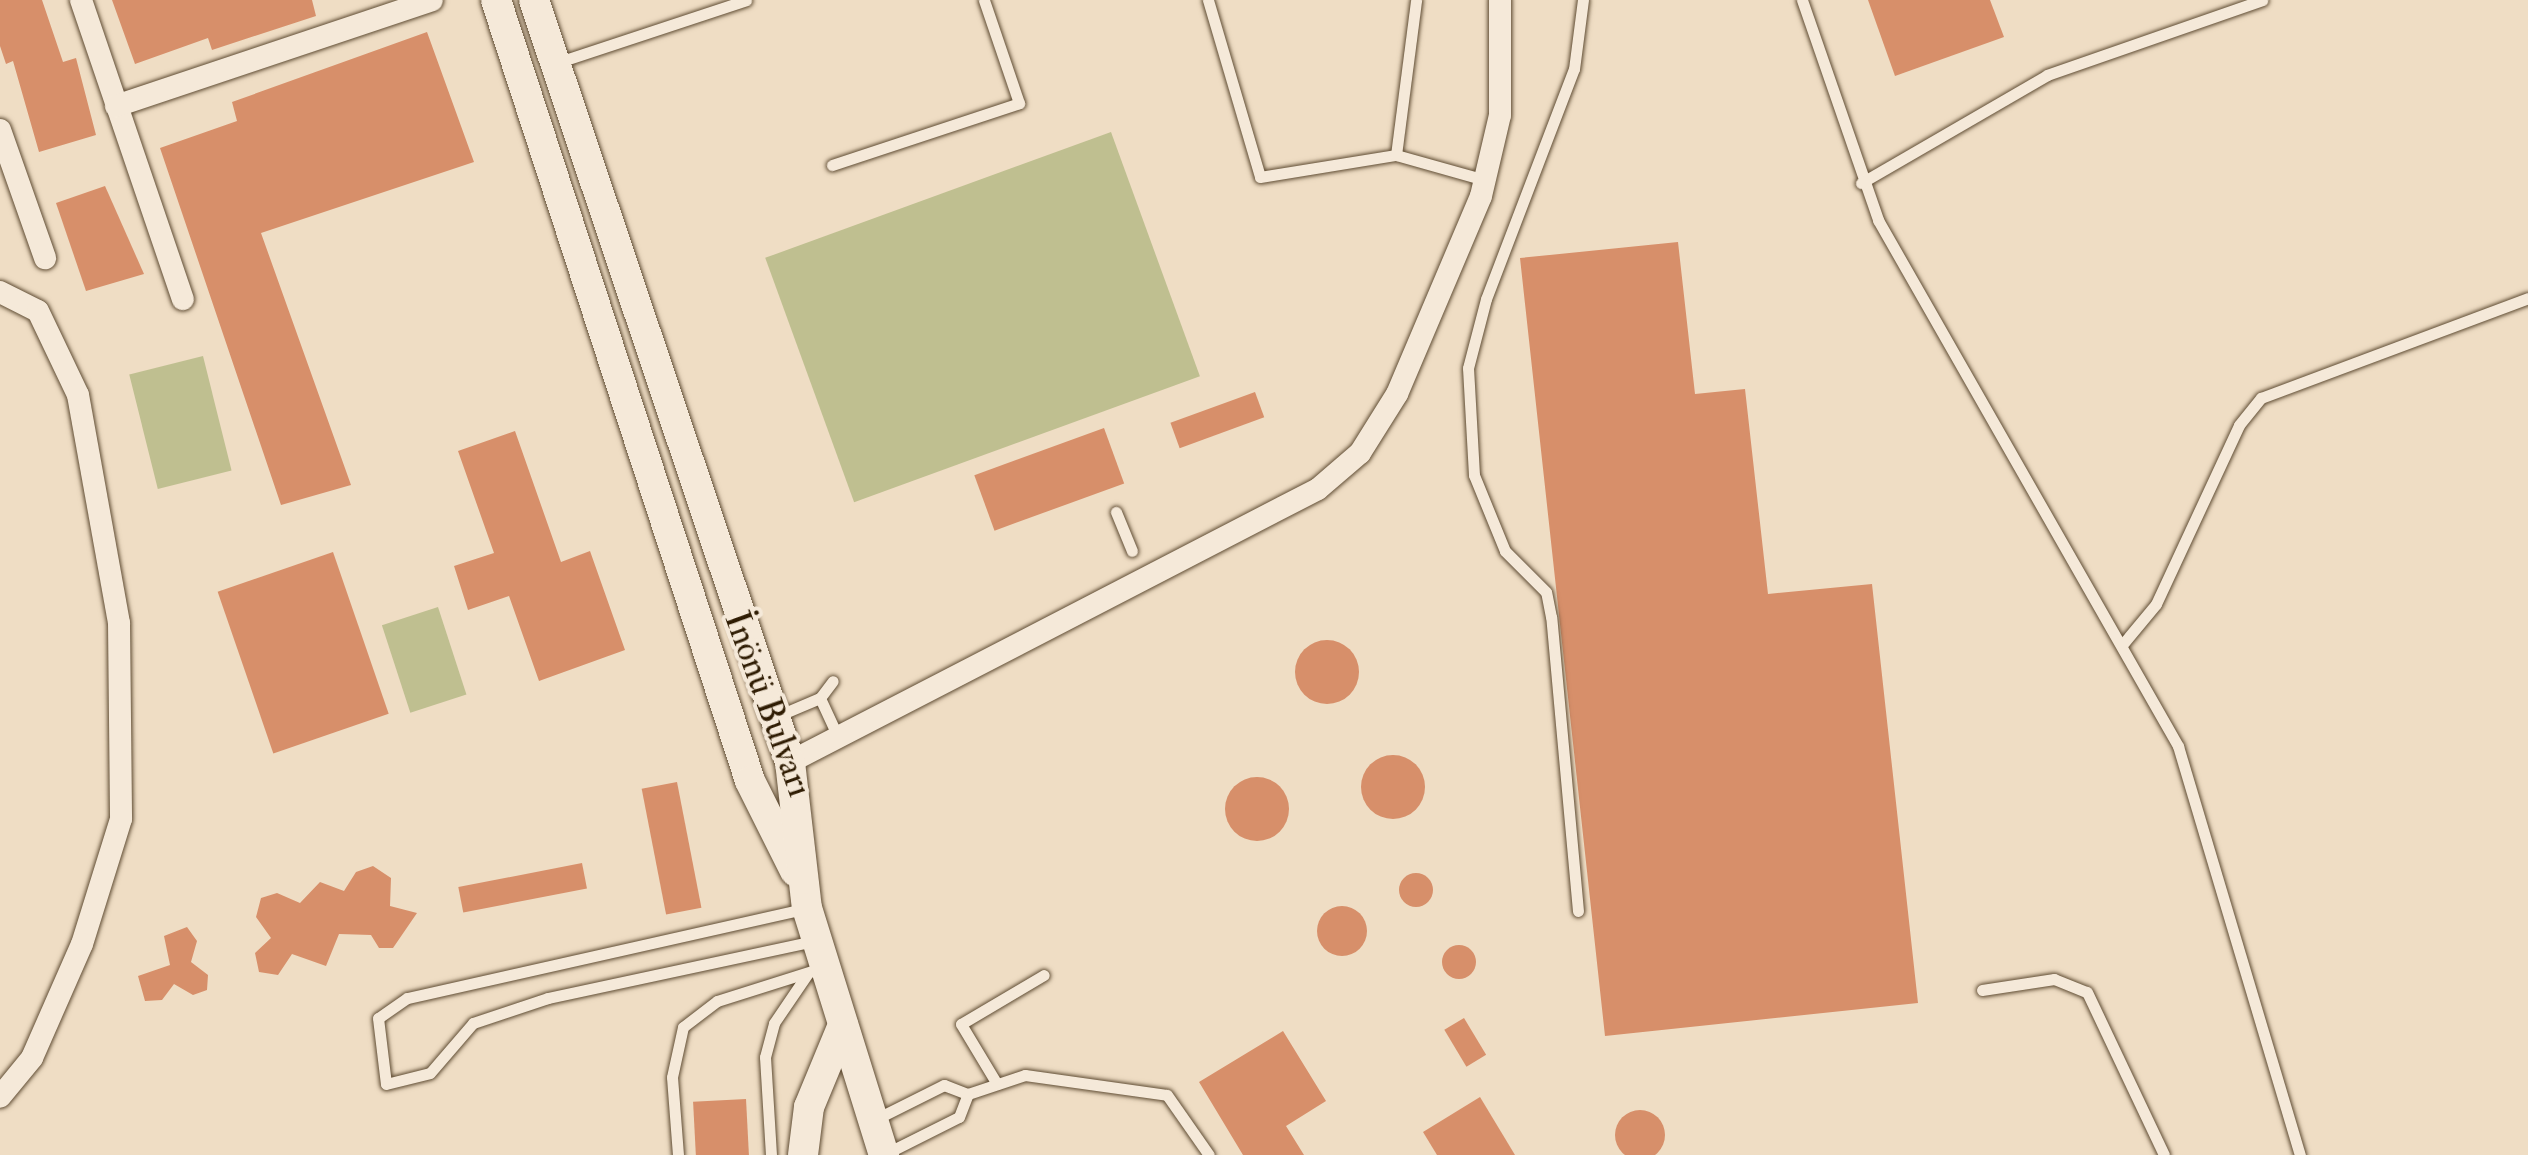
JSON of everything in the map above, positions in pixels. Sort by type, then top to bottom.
[{"type":"street","points":[[82,0],[183,299]]},
{"type":"street","points":[[116,106],[350,11],[432,0]]},
{"type":"street","name":"İnönü Bulvarı","points":[[496,0],[750,782],[805,898]]},
{"type":"street","name":"İnönü Bulvarı","points":[[534,0],[790,762],[805,898]]},
{"type":"street","points":[[790,762],[1318,489],[1360,453],[1405,378],[1485,180],[1500,116],[1500,0]]},
{"type":"street","points":[[0,130],[45,258]]},
{"type":"street","points":[[0,292],[38,312],[78,395],[119,623],[122,820],[46,1026],[0,1097]]},
{"type":"street","points":[[805,898],[816,960],[843,1025],[883,1155]]},
{"type":"street","points":[[803,1155],[809,1107],[843,1025]]},
{"type":"lane","points":[[555,64],[746,0]]},
{"type":"lane","points":[[832,165],[1019,103],[984,0]]},
{"type":"lane","points":[[1208,0],[1260,177],[1396,155],[1485,180]]},
{"type":"lane","points":[[1396,155],[1416,0]]},
{"type":"lane","points":[[1578,911],[1552,617],[1546,592],[1505,552],[1474,475],[1468,368],[1486,299],[1574,69],[1583,0]]},
{"type":"lane","points":[[1802,0],[1861,183],[2122,645],[2185,766],[2300,1155]]},
{"type":"lane","points":[[1861,183],[2047,76],[2262,0]]},
{"type":"lane","points":[[2122,645],[2156,604],[2238,425],[2262,398],[2528,298]]},
{"type":"lane","points":[[1116,512],[1132,550]]},
{"type":"lane","points":[[775,717],[820,698],[834,680]]},
{"type":"lane","points":[[820,698],[838,737]]},
{"type":"lane","points":[[805,898],[407,998],[378,1018],[386,1084],[430,1074],[473,1023],[530,1004],[816,960]]},
{"type":"lane","points":[[678,1155],[672,1076],[683,1027],[717,1001],[816,960]]},
{"type":"lane","points":[[771,1155],[766,1057],[774,1023],[816,960]]},
{"type":"lane","points":[[997,1084],[961,1024],[1044,975]]},
{"type":"lane","points":[[1982,990],[2054,979],[2086,992],[2164,1155]]},
{"type":"lane","points":[[872,1121],[944,1085],[968,1094],[1026,1075],[1166,1095],[1209,1155]]},
{"type":"lane","points":[[883,1155],[959,1117],[968,1094]]},
{"type":"green space","points":[[1111,132],[1200,376],[854,502],[765,258]]},
{"type":"green space","points":[[203,356],[232,470],[158,489],[129,374]]},
{"type":"green space","points":[[438,607],[466,694],[410,713],[382,625]]},
{"type":"building","points":[[0,0],[42,0],[63,62],[76,58],[96,135],[39,152],[13,61],[6,64],[0,46]]},
{"type":"building","points":[[112,0],[312,0],[316,16],[212,50],[208,38],[135,64]]},
{"type":"building","points":[[1868,0],[1990,0],[2004,37],[1895,76]]},
{"type":"building","points":[[427,32],[474,162],[261,233],[351,485],[281,505],[160,148],[237,121],[232,102]]},
{"type":"building","points":[[105,186],[144,274],[86,291],[56,203]]},
{"type":"building","points":[[1678,242],[1695,394],[1745,389],[1768,594],[1872,584],[1918,1003],[1605,1036],[1520,258]]},
{"type":"building","points":[[1255,392],[1264,417],[1180,448],[1170,423]]},
{"type":"building","points":[[1104,428],[1124,483],[995,531],[974,475]]},
{"type":"building","points":[[515,431],[561,562],[590,551],[625,650],[539,681],[509,596],[468,610],[454,566],[494,553],[458,451]]},
{"type":"building","points":[[333,552],[389,714],[273,753],[218,592]]},
{"type":"building","points":[[1327,640],[1349,650],[1359,672],[1349,694],[1327,704],[1305,694],[1295,672],[1305,650]]},
{"type":"building","points":[[1393,755],[1415,765],[1425,787],[1415,809],[1393,819],[1371,809],[1361,787],[1371,765]]},
{"type":"building","points":[[1257,777],[1279,787],[1289,809],[1279,831],[1257,841],[1235,831],[1225,809],[1235,787]]},
{"type":"building","points":[[677,782],[701,908],[666,915],[642,789]]},
{"type":"building","points":[[582,863],[587,889],[463,913],[458,887]]},
{"type":"building","points":[[373,866],[391,878],[390,906],[417,913],[393,948],[379,948],[371,935],[339,934],[326,966],[292,954],[278,975],[259,972],[255,953],[271,938],[256,917],[261,898],[277,893],[300,903],[320,882],[344,891],[356,872]]},
{"type":"building","points":[[1416,873],[1428,878],[1433,890],[1428,902],[1416,907],[1404,902],[1399,890],[1404,878]]},
{"type":"building","points":[[1342,906],[1359,914],[1367,931],[1359,948],[1342,956],[1325,948],[1317,931],[1325,914]]},
{"type":"building","points":[[187,927],[197,941],[191,962],[208,975],[207,990],[193,995],[174,984],[162,1000],[145,1001],[138,976],[170,965],[164,936]]},
{"type":"building","points":[[1459,945],[1471,950],[1476,962],[1471,974],[1459,979],[1447,974],[1442,962],[1447,950]]},
{"type":"building","points":[[1464,1018],[1486,1055],[1466,1067],[1444,1030]]},
{"type":"building","points":[[1283,1031],[1326,1101],[1286,1126],[1304,1155],[1243,1155],[1199,1082]]},
{"type":"building","points":[[1480,1097],[1515,1155],[1437,1155],[1423,1132]]},
{"type":"building","points":[[746,1099],[749,1155],[696,1155],[693,1102]]},
{"type":"building","points":[[1640,1110],[1658,1117],[1665,1135],[1658,1153],[1640,1160],[1622,1153],[1615,1135],[1622,1117]]}]
